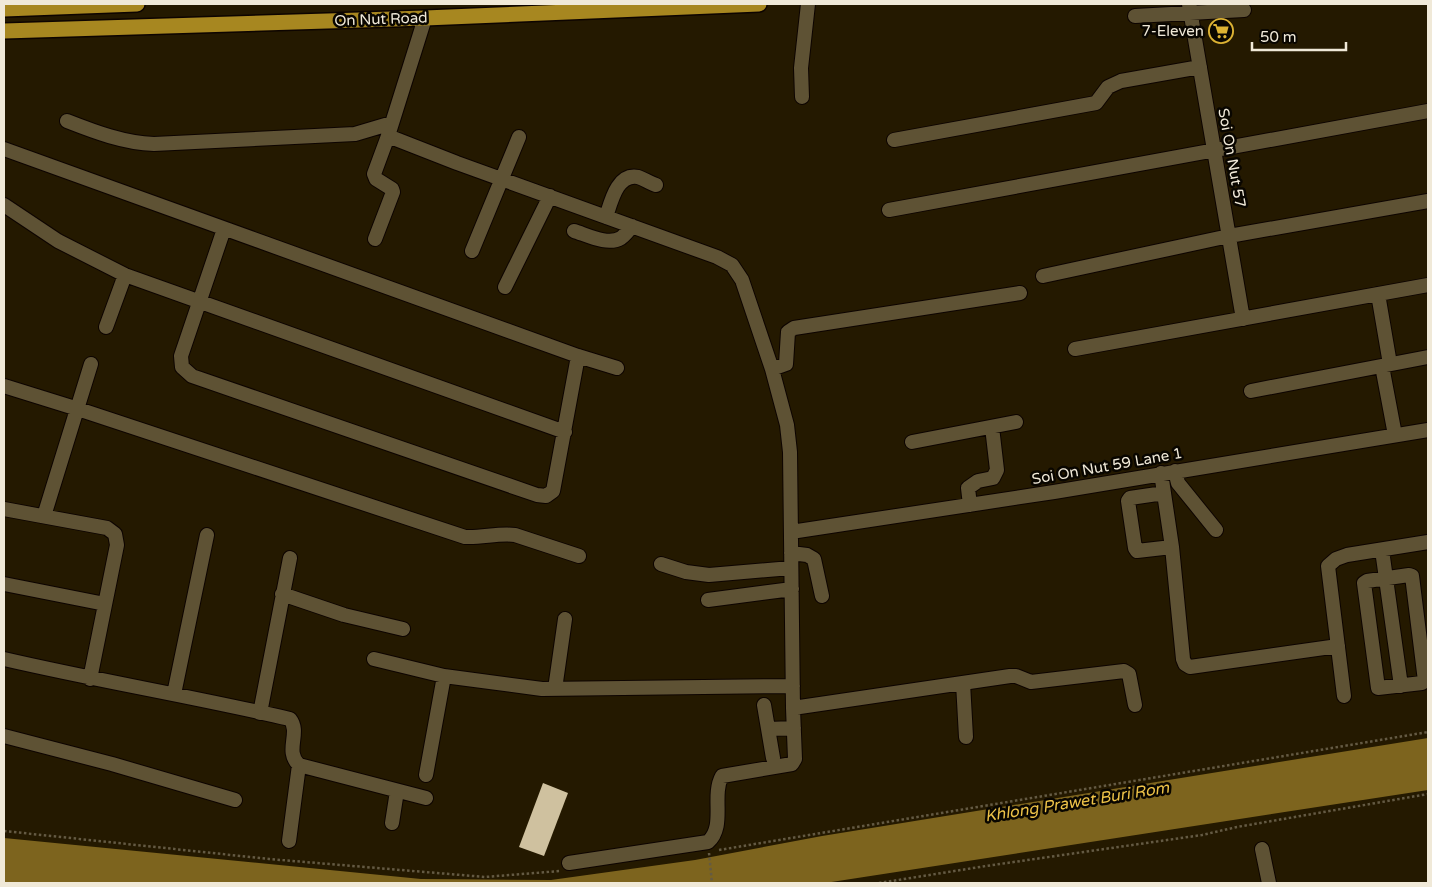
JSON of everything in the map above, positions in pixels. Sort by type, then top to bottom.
[{"type":"main road","points":[[4,10],[43,6],[137,4]]},
{"type":"main road","name":"On Nut Road","points":[[4,31],[425,18],[505,9],[759,4]]},
{"type":"street","points":[[802,97],[801,68],[808,4]]},
{"type":"street","points":[[1135,16],[1190,9],[1244,10]]},
{"type":"street","name":"Soi On Nut 57","points":[[1190,9],[1243,318]]},
{"type":"street","points":[[375,239],[393,192],[392,189],[376,179],[374,174],[425,18]]},
{"type":"street","points":[[894,140],[1096,103],[1108,87],[1121,82],[1200,67]]},
{"type":"street","points":[[889,210],[1428,111]]},
{"type":"street","points":[[67,121],[119,138],[154,144],[355,134],[390,129],[503,179],[717,257],[732,265],[742,280],[772,369],[787,425],[789,443],[795,760],[792,764],[722,776],[718,783],[716,830],[708,842],[569,863]]},
{"type":"street","points":[[472,251],[519,137]]},
{"type":"street","points":[[4,149],[578,356],[617,368]]},
{"type":"street","points":[[606,217],[616,190],[622,181],[637,177],[656,185]]},
{"type":"street","points":[[504,287],[550,196]]},
{"type":"street","points":[[1042,276],[1229,236],[1428,201]]},
{"type":"street","points":[[4,205],[58,242],[125,275],[565,432]]},
{"type":"street","points":[[574,231],[603,240],[615,241],[622,237],[632,226]]},
{"type":"street","points":[[224,229],[181,356],[182,367],[192,376],[546,496],[553,491],[578,356]]},
{"type":"street","points":[[106,327],[125,275]]},
{"type":"street","points":[[1074,349],[1428,285]]},
{"type":"street","points":[[772,369],[786,364],[788,332],[794,328],[1020,293]]},
{"type":"street","points":[[1378,294],[1395,435]]},
{"type":"street","points":[[1251,391],[1428,357]]},
{"type":"street","points":[[44,516],[91,364]]},
{"type":"street","points":[[4,386],[465,537],[515,535],[579,556]]},
{"type":"street","points":[[912,442],[1016,422]]},
{"type":"street","points":[[970,505],[968,488],[978,481],[993,478],[997,470],[992,427]]},
{"type":"street","name":"Soi On Nut 59 Lane 1","points":[[791,532],[970,505],[1428,430]]},
{"type":"street","points":[[1168,472],[1164,493],[1185,664],[1190,667],[1338,646]]},
{"type":"street","points":[[1168,472],[1216,530]]},
{"type":"street","points":[[1164,493],[1130,498],[1128,501],[1137,551],[1172,547]]},
{"type":"street","points":[[4,509],[107,528],[114,534],[117,545],[90,679]]},
{"type":"street","points":[[174,694],[207,535]]},
{"type":"street","points":[[1344,696],[1328,566],[1341,557],[1428,542]]},
{"type":"street","points":[[1382,550],[1401,686]]},
{"type":"street","points":[[791,554],[807,555],[814,559],[822,596]]},
{"type":"street","points":[[260,714],[290,558]]},
{"type":"street","points":[[661,564],[686,572],[709,575],[791,568]]},
{"type":"street","points":[[1412,576],[1424,681],[1422,683],[1378,688],[1363,586],[1367,581],[1386,578],[1412,576]]},
{"type":"street","points":[[4,584],[105,604]]},
{"type":"street","points":[[708,600],[792,589]]},
{"type":"street","points":[[282,594],[344,614],[403,629]]},
{"type":"street","points":[[550,689],[565,619]]},
{"type":"street","points":[[4,659],[90,679],[174,694],[290,719],[294,729],[292,750],[294,760],[299,765],[426,798]]},
{"type":"street","points":[[374,659],[444,676],[550,689],[793,686]]},
{"type":"street","points":[[793,708],[1010,676],[1016,676],[1031,682],[1124,671],[1129,674],[1135,705]]},
{"type":"street","points":[[426,776],[444,676]]},
{"type":"street","points":[[963,683],[966,738]]},
{"type":"street","points":[[764,704],[773,758]]},
{"type":"street","points":[[768,730],[794,728]]},
{"type":"street","points":[[4,736],[112,764],[236,800]]},
{"type":"street","points":[[289,841],[299,765]]},
{"type":"street","points":[[392,823],[397,791]]},
{"type":"street","points":[[1262,849],[1269,883]]},
{"type":"path","points":[[878,883],[1202,835],[1237,827],[1428,794]]},
{"type":"path","points":[[708,842],[712,883]]},
{"type":"water","name":"Khlong Prawet Buri Rom","points":[[1428,738],[1428,790],[825,883],[4,883],[4,838],[421,879],[551,880],[695,860],[822,836]]},
{"type":"building","points":[[543,783],[568,793],[544,856],[519,847]]},
{"type":"place","name":"7-Eleven","points":[[1221,31]]}]
